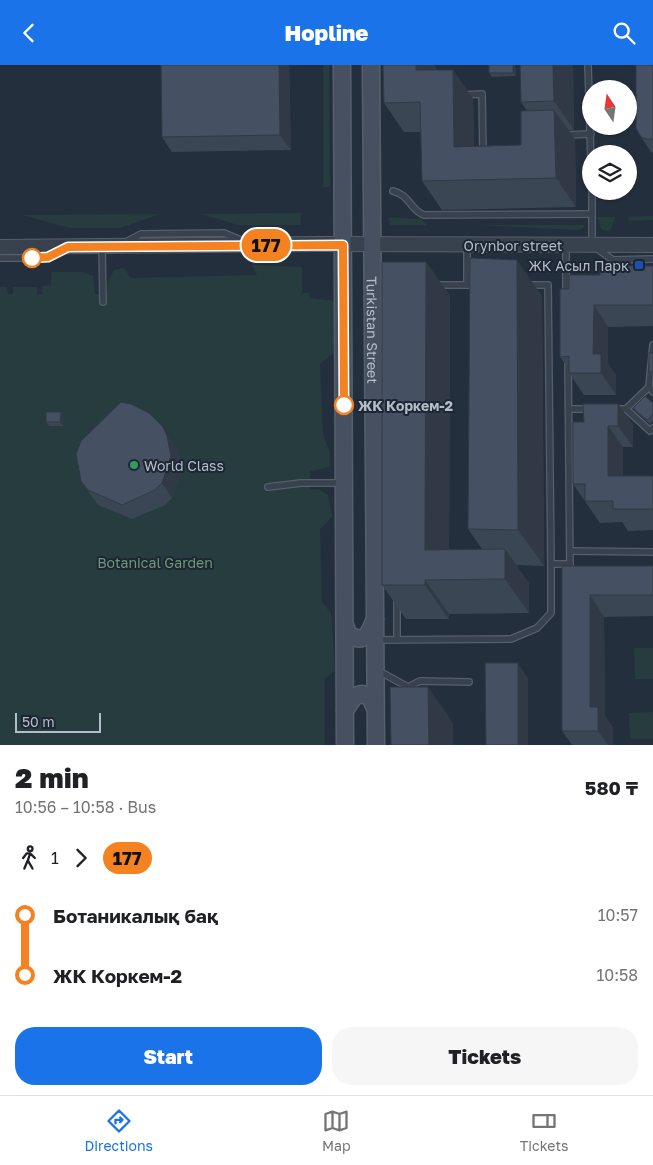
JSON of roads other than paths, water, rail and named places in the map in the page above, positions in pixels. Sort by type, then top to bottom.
[{"type":"main road","points":[[342,65],[345,745]]},
{"type":"main road","name":"Turkistan Street","points":[[371,65],[378,486],[375,619],[376,745]]},
{"type":"main road","points":[[345,625],[348,634],[356,639],[362,639],[369,633],[375,619]]},
{"type":"main road","points":[[345,711],[355,696],[362,694],[370,697],[376,708]]},
{"type":"street","name":"Orynbor street","points":[[373,246],[653,245]]},
{"type":"street","points":[[3,246],[373,246]]},
{"type":"lane","points":[[588,65],[588,80]]},
{"type":"lane","points":[[454,95],[482,95],[483,160]]},
{"type":"lane","points":[[554,135],[582,134]]},
{"type":"lane","points":[[393,191],[402,193],[419,213],[424,215],[592,214]]},
{"type":"lane","points":[[592,200],[592,245],[613,260],[653,259]]},
{"type":"lane","points":[[467,245],[468,285]]},
{"type":"lane","points":[[566,245],[566,303]]},
{"type":"lane","points":[[102,246],[103,302]]},
{"type":"lane","points":[[0,258],[48,257],[68,247]]},
{"type":"lane","points":[[423,285],[485,285]]},
{"type":"lane","points":[[375,640],[511,639],[537,628],[551,613],[548,285],[521,285]]},
{"type":"lane","points":[[607,409],[626,409],[651,389],[653,345]]},
{"type":"lane","points":[[567,351],[570,583]]},
{"type":"lane","points":[[569,409],[598,409]]},
{"type":"lane","points":[[626,409],[652,431]]},
{"type":"lane","points":[[268,487],[301,483],[344,483]]},
{"type":"lane","points":[[570,551],[653,552]]},
{"type":"lane","points":[[551,565],[570,564]]},
{"type":"lane","points":[[397,592],[397,640]]},
{"type":"lane","points":[[375,668],[408,687]]},
{"type":"lane","points":[[408,687],[420,681],[469,682]]},
{"type":"lane","points":[[405,703],[408,687]]},
{"type":"place","name":"ЖК Асыл Парк","points":[[639,265]]},
{"type":"place","name":"ЖК Коркем-2","points":[[344,405]]},
{"type":"place","name":"World Class","points":[[134,465]]},
{"type":"park label","name":"Botanical Garden","points":[[155,562]]}]
